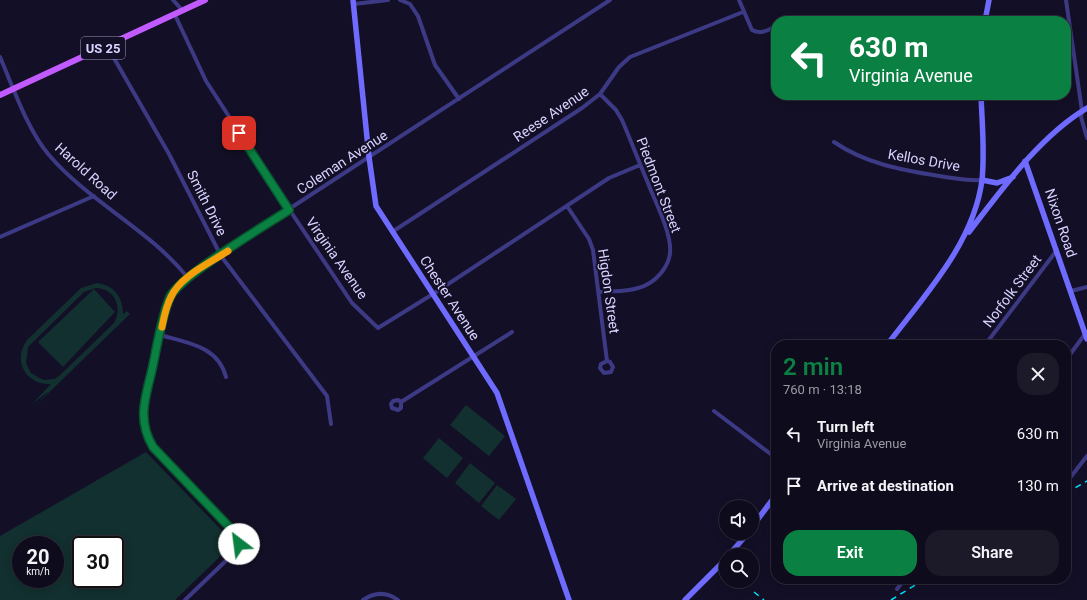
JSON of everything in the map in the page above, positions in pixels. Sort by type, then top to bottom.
[{"type":"main road","name":"US 25","points":[[0,95],[205,0]]},
{"type":"street","points":[[173,0],[183,11]]},
{"type":"street","points":[[353,2],[388,0]]},
{"type":"street","points":[[400,0],[410,4],[418,16],[435,65],[459,99]]},
{"type":"street","name":"Coleman Avenue","points":[[185,600],[233,554],[239,544],[238,538],[234,532],[160,456],[146,433],[143,423],[143,407],[170,297],[188,278],[369,157],[610,0]]},
{"type":"street","points":[[739,0],[749,26],[754,32],[764,32],[771,28]]},
{"type":"street","points":[[986,16],[989,0]]},
{"type":"street","points":[[1066,0],[1069,16]]},
{"type":"street","name":"Chester Avenue","points":[[353,2],[374,200],[392,232],[473,355],[496,393],[569,600]]},
{"type":"street","name":"Reese Avenue","points":[[392,232],[582,108],[600,94],[619,67],[630,57],[743,12]]},
{"type":"street","name":"Virginia Avenue","points":[[175,14],[206,81],[289,210],[352,303],[378,328],[433,294],[609,178],[640,165]]},
{"type":"street","points":[[1071,31],[1084,110],[1081,117],[1087,138]]},
{"type":"street","name":"Smith Drive","points":[[107,46],[169,154],[221,256],[327,396],[332,424]]},
{"type":"street","name":"Harold Road","points":[[0,57],[32,128],[48,153],[94,196],[172,260],[188,278]]},
{"type":"street","name":"Piedmont Street","points":[[600,94],[620,116],[668,237],[670,254],[661,273],[649,284],[635,289],[600,292]]},
{"type":"street","points":[[961,242],[974,212],[982,180],[984,157],[981,100]]},
{"type":"street","points":[[892,340],[961,242],[1025,161],[1054,133],[1084,110]]},
{"type":"street","name":"Kellos Drive","points":[[834,142],[856,156],[888,167],[954,178],[997,182],[1013,177]]},
{"type":"street","name":"Nixon Road","points":[[1025,161],[1057,249],[1086,336]]},
{"type":"street","points":[[0,237],[94,196]]},
{"type":"street","name":"Higdon Street","points":[[568,206],[592,245],[600,292],[607,361]]},
{"type":"street","name":"Norfolk Street","points":[[989,340],[1057,249]]},
{"type":"street","points":[[1071,291],[1087,287]]},
{"type":"street","points":[[401,402],[473,355],[512,332]]},
{"type":"street","points":[[160,335],[195,345],[205,350],[223,365],[226,377]]},
{"type":"street","points":[[1071,354],[1086,336]]},
{"type":"street","points":[[714,411],[771,454]]},
{"type":"street","points":[[1071,477],[1087,456]]},
{"type":"street","points":[[759,518],[771,502]]},
{"type":"street","points":[[735,548],[742,540]]},
{"type":"street","points":[[685,600],[719,566]]},
{"type":"street","points":[[897,589],[901,584]]},
{"type":"street","points":[[363,600],[371,595],[381,593],[398,600]]},
{"type":"green space","points":[[97,283],[108,286],[113,289],[119,297],[123,308],[123,314],[127,311],[130,314],[34,407],[49,391],[32,404],[51,384],[42,383],[28,376],[21,363],[23,348],[27,340],[81,288]],"holes":[[[96,288],[103,289],[112,295],[116,300],[118,311],[114,323],[59,376],[54,379],[43,380],[31,373],[26,363],[28,347],[84,292]]]},
{"type":"green space","points":[[94,289],[115,312],[63,367],[38,342]]},
{"type":"green space","points":[[466,405],[505,436],[489,456],[450,425]]},
{"type":"green space","points":[[439,438],[463,458],[447,478],[423,458]]},
{"type":"green space","points":[[146,452],[231,540],[232,545],[175,600],[0,600],[0,536]]},
{"type":"green space","points":[[470,463],[495,483],[479,503],[455,483]]},
{"type":"green space","points":[[497,485],[516,499],[499,520],[481,506]]},
{"type":"railway","points":[[1071,490],[1087,481]]},
{"type":"railway","points":[[891,600],[917,584]]},
{"type":"railway","points":[[754,592],[764,600]]},
{"type":"slow traffic","points":[[162,327],[170,297],[176,289],[188,278],[228,251]]},
{"type":"route","points":[[239,133],[289,210],[188,278],[170,297],[146,391],[143,407],[143,423],[149,440],[160,456],[234,532],[238,538],[239,544]]}]
